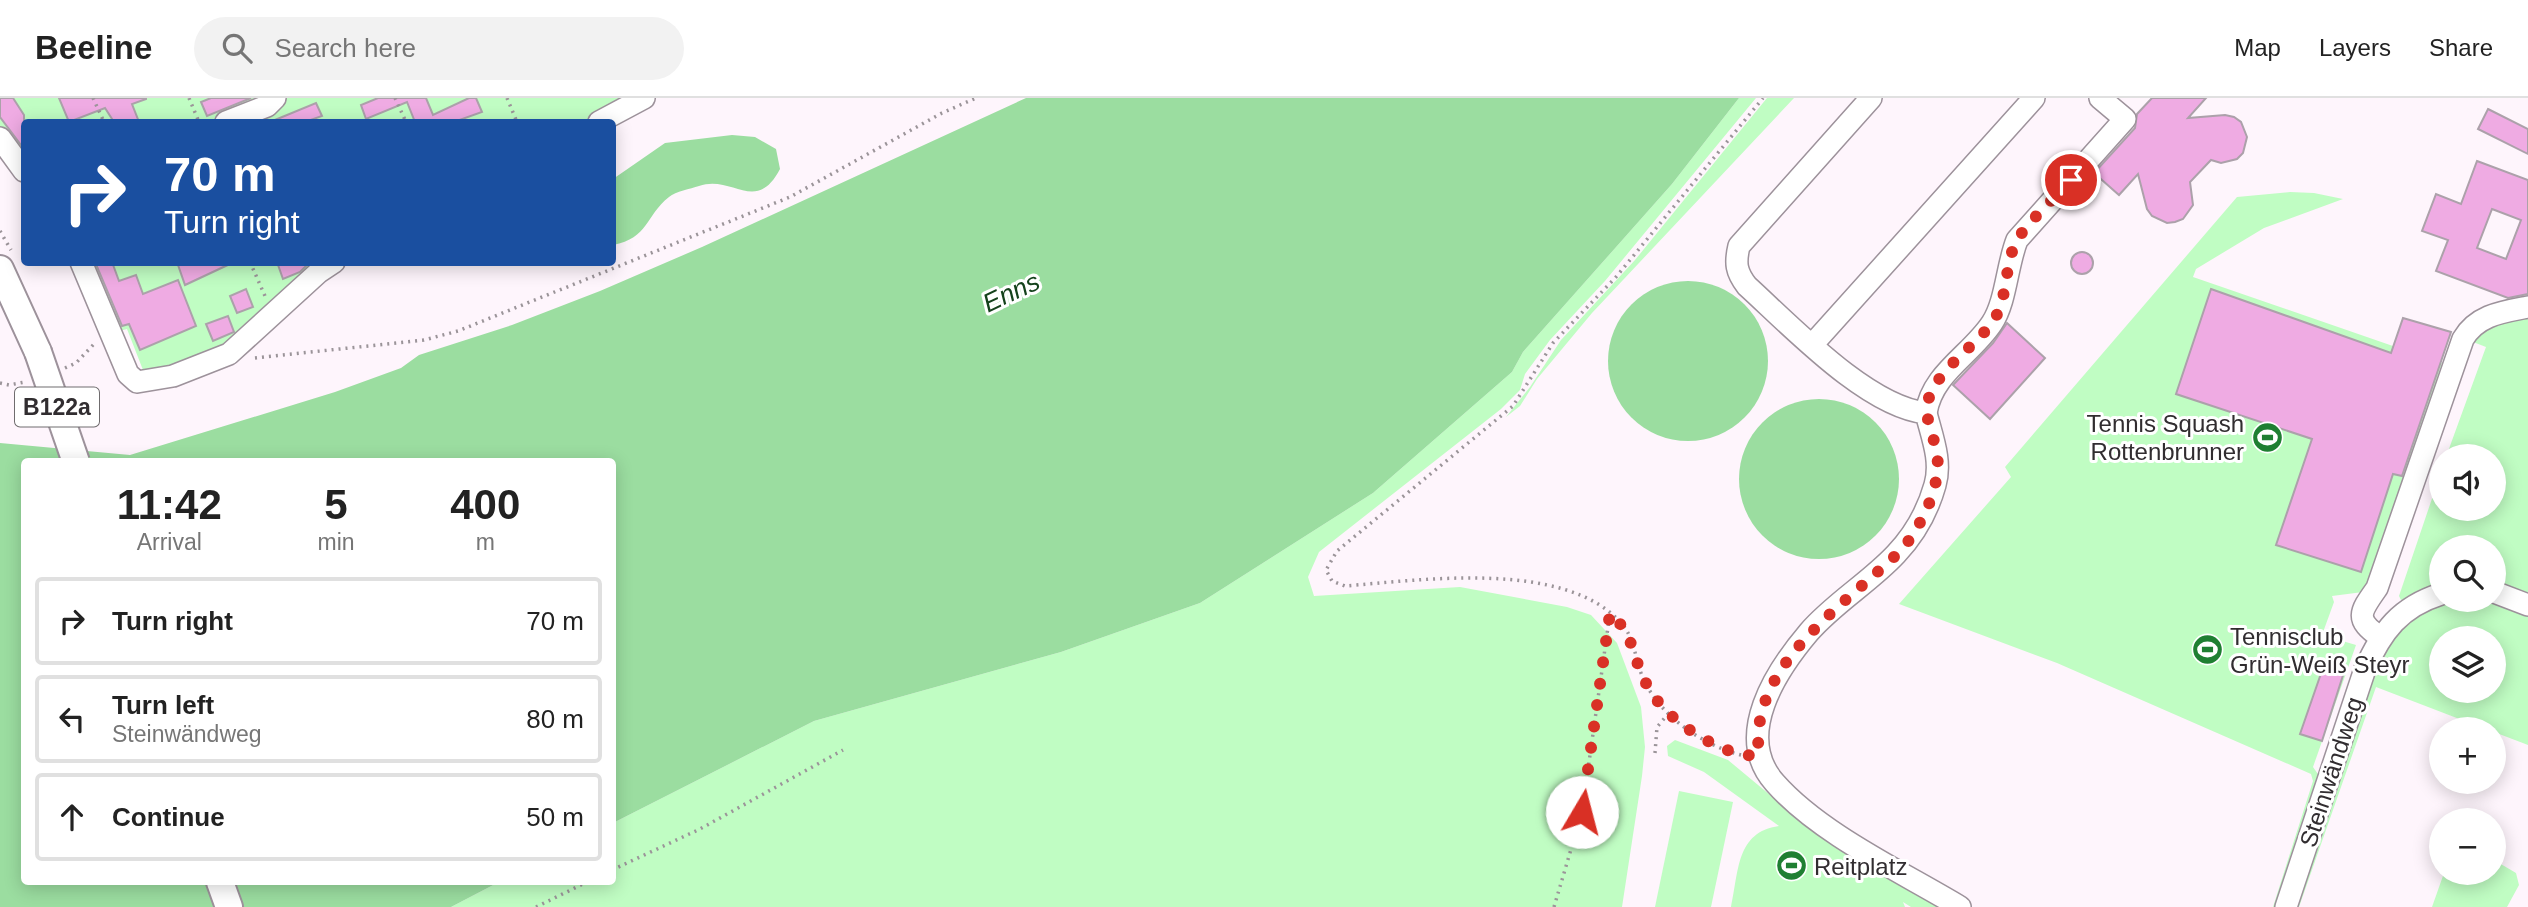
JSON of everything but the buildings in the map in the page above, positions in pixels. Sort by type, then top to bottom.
[{"type":"main road","name":"B122a","points":[[0,269],[38,352],[75,458]]},
{"type":"main road","points":[[221,885],[229,907]]},
{"type":"street","points":[[234,119],[267,106],[275,98]]},
{"type":"street","points":[[605,119],[644,98]]},
{"type":"street","points":[[1871,98],[1739,246],[1735,260],[1738,275],[1746,286],[1852,380],[1913,411],[1926,413]]},
{"type":"street","points":[[1812,345],[2034,98]]},
{"type":"street","points":[[1960,907],[1804,811],[1769,776],[1759,754],[1757,739],[1760,715],[1767,694],[1810,631],[1895,555],[1913,534],[1934,488],[1938,472],[1937,454],[1926,413],[1935,385],[1993,322],[2017,240],[2125,119],[2100,98]]},
{"type":"street","points":[[0,138],[21,167]]},
{"type":"street","points":[[83,266],[132,380],[149,381],[173,376],[229,354],[273,312],[328,266]]},
{"type":"street","points":[[2380,637],[2365,626],[2362,617],[2365,605],[2377,588],[2463,339],[2483,318],[2528,307]]},
{"type":"street","points":[[2506,597],[2528,605]]},
{"type":"street","name":"Steinwändweg","points":[[2286,907],[2365,670],[2380,637],[2403,614],[2429,598]]},
{"type":"path","points":[[93,98],[103,119]]},
{"type":"path","points":[[189,98],[198,119]]},
{"type":"path","points":[[395,98],[405,119]]},
{"type":"path","points":[[507,98],[516,119]]},
{"type":"path","points":[[229,354],[250,359],[340,347],[424,340],[458,331],[781,201],[942,113],[976,98]]},
{"type":"path","points":[[1759,754],[1746,756],[1705,740],[1669,713],[1651,693],[1643,677],[1630,635],[1597,603],[1570,591],[1525,582],[1458,577],[1345,586],[1338,584],[1328,575],[1328,563],[1338,551],[1513,406],[1553,343],[1616,277],[1763,98]]},
{"type":"path","points":[[252,266],[273,312]]},
{"type":"path","points":[[1554,907],[1582,812],[1610,613]]},
{"type":"path","points":[[1655,753],[1657,727],[1669,713]]},
{"type":"path","points":[[616,868],[736,811],[843,750]]},
{"type":"path","points":[[536,907],[581,885]]},
{"type":"shaded area","points":[[0,98],[628,98],[629,101],[590,119],[21,119],[21,158],[0,131]]},
{"type":"shaded area","points":[[1739,98],[1756,98],[1605,281],[1550,340],[1525,374],[1520,390],[1501,409],[1319,552],[1308,577],[1314,596],[1460,587],[1567,607],[1591,615],[1617,643],[1641,707],[1645,747],[1622,907],[451,907],[493,885],[616,885],[616,821],[814,721],[1061,652],[1200,603],[1373,493],[1512,372],[1523,352],[1672,184]]},
{"type":"shaded area","points":[[1767,98],[1794,98],[1592,313],[1537,379],[1520,406],[1506,417],[1561,340],[1635,260]]},
{"type":"shaded area","points":[[2290,192],[2314,193],[2343,199],[2264,228],[2196,269],[2193,277],[2442,363],[2374,580],[2363,592],[2332,596],[2334,602],[2322,635],[2356,645],[2313,767],[2320,777],[2277,907],[2273,907],[2313,781],[2311,774],[2057,663],[1899,604],[2011,477],[2005,467],[2237,197]]},
{"type":"shaded area","points":[[90,266],[317,266],[233,342],[150,375],[143,370],[127,329],[116,332]]},
{"type":"shaded area","points":[[2528,313],[2528,596],[2506,586],[2506,535],[2429,535],[2429,590],[2401,600],[2399,596],[2429,507],[2429,521],[2506,521],[2506,444],[2451,444],[2486,347],[2473,342],[2471,334]]},
{"type":"shaded area","points":[[2506,606],[2528,614],[2528,745],[2506,737],[2506,717],[2454,717],[2376,687],[2299,907],[2296,907],[2369,685],[2389,641],[2412,619],[2429,609],[2429,612],[2506,612]]},
{"type":"shaded area","name":"Reitplatz","points":[[1675,740],[1728,760],[1812,830],[1943,907],[1911,907],[1903,902],[1905,907],[1731,907],[1738,867],[1747,845],[1754,836],[1779,826],[1704,772],[1668,756],[1667,746]]},
{"type":"shaded area","points":[[1679,791],[1733,802],[1711,907],[1655,907]]},
{"type":"shaded area","points":[[2506,867],[2516,873],[2519,885],[2507,907],[2432,907],[2440,885],[2506,885]]},
{"type":"water","name":"Enns","points":[[1026,98],[1739,98],[1672,184],[1523,352],[1512,372],[1373,493],[1200,603],[1061,652],[814,721],[616,821],[616,458],[21,458],[21,885],[493,885],[451,907],[0,907],[0,443],[130,455],[335,392],[401,368],[419,355],[512,325],[702,247]]},
{"type":"water","points":[[732,135],[755,137],[776,149],[780,169],[762,189],[753,191],[711,184],[675,193],[661,204],[640,232],[616,244],[616,177],[665,143]]},
{"type":"water","points":[[1688,281],[1719,287],[1745,304],[1762,330],[1768,361],[1762,392],[1745,418],[1719,435],[1688,441],[1657,435],[1631,418],[1614,392],[1608,361],[1614,330],[1631,304],[1657,287]]},
{"type":"water","points":[[1819,399],[1850,405],[1876,422],[1893,448],[1899,479],[1893,510],[1876,536],[1850,553],[1819,559],[1788,553],[1762,536],[1745,510],[1739,479],[1745,448],[1762,422],[1788,405]]},
{"type":"place","name":"Tennis Squash Rottenbrunner","points":[[2267,437]]},
{"type":"place","name":"Tennisclub Grün-Weiß Steyr","points":[[2207,650]]},
{"type":"place","name":"Reitplatz","points":[[1791,866]]},
{"type":"route","points":[[1582,812],[1610,613],[1622,623],[1630,635],[1651,693],[1681,724],[1693,734],[1734,753],[1746,756],[1759,754],[1757,739],[1760,715],[1767,694],[1782,670],[1810,631],[1895,555],[1913,534],[1925,512],[1938,472],[1937,454],[1926,413],[1935,385],[1993,322],[2017,240],[2071,180]]}]
